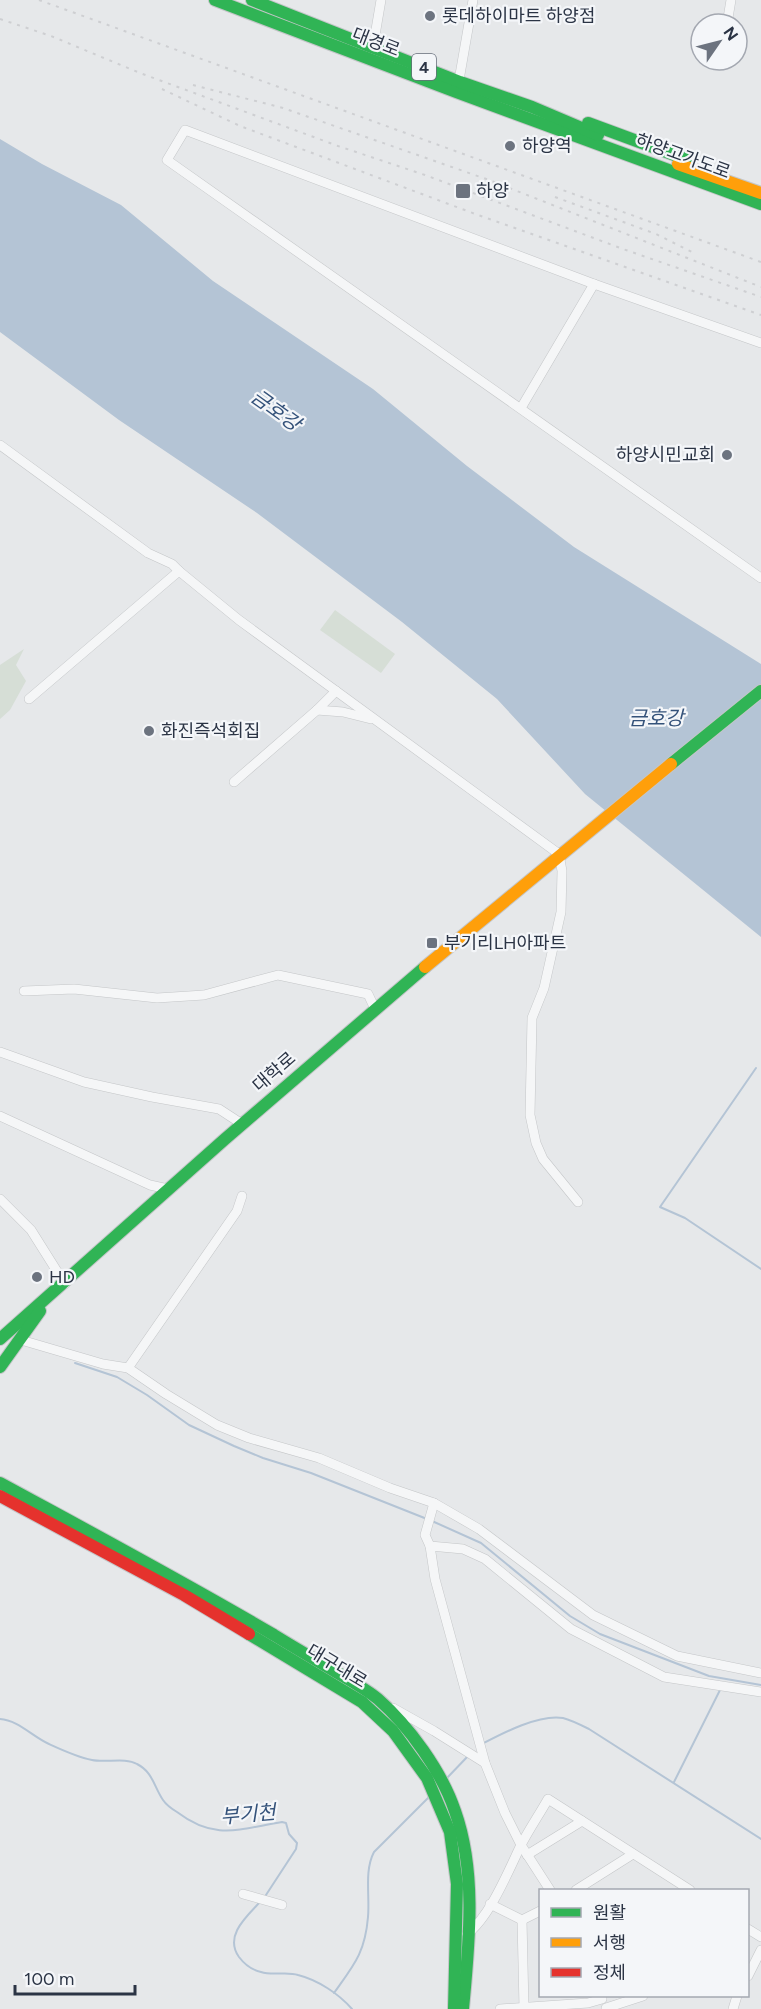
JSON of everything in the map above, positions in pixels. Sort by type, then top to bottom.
[{"type":"main road","name":"대경로","points":[[214,0],[458,87],[532,107],[594,138]]},
{"type":"main road","name":"대경로","points":[[252,0],[265,2],[373,47],[458,87],[559,130],[594,138]]},
{"type":"main road","points":[[532,107],[555,110],[761,185]]},
{"type":"main road","points":[[559,130],[578,143],[625,163],[761,213]]},
{"type":"main road","name":"하양고가도로","points":[[594,138],[761,193]]},
{"type":"main road","name":"하양고가도로","points":[[594,138],[761,204]]},
{"type":"main road","name":"대학로","points":[[0,1339],[50,1298],[168,1189],[375,1009],[559,854],[761,691]]},
{"type":"main road","points":[[0,1367],[50,1298]]},
{"type":"main road","points":[[0,1473],[4,1495]]},
{"type":"main road","name":"대구대로","points":[[0,1483],[4,1495],[184,1595],[363,1702],[402,1742],[436,1783]]},
{"type":"main road","name":"대구대로","points":[[4,1495],[190,1586],[368,1690],[407,1726],[436,1783]]},
{"type":"main road","points":[[436,1783],[455,1811],[463,1842],[468,1880],[470,1933],[463,2009]]},
{"type":"main road","points":[[443,1796],[455,1863],[458,1938],[454,2009]]},
{"type":"street","points":[[373,47],[381,0]]},
{"type":"street","points":[[458,87],[473,0]]},
{"type":"street","points":[[761,343],[594,284],[185,130],[167,160],[761,579]]},
{"type":"street","points":[[521,408],[594,284]]},
{"type":"street","points":[[0,446],[148,553],[171,564],[239,620],[559,854],[562,872],[561,912],[544,987],[532,1018],[530,1115],[536,1143],[543,1159],[578,1202]]},
{"type":"street","points":[[29,699],[179,571]]},
{"type":"street","points":[[234,783],[336,692]]},
{"type":"street","points":[[317,710],[343,712],[376,721]]},
{"type":"street","points":[[24,991],[74,989],[157,998],[204,995],[278,975],[368,993],[375,1009]]},
{"type":"street","points":[[0,1052],[84,1082],[219,1109],[242,1124]]},
{"type":"street","points":[[0,1116],[150,1185],[168,1189]]},
{"type":"street","points":[[128,1368],[237,1211],[242,1196]]},
{"type":"street","points":[[0,1198],[31,1230],[65,1284]]},
{"type":"street","points":[[21,1340],[103,1365],[128,1368],[217,1425],[249,1438],[319,1458],[390,1488],[431,1512],[479,1529],[593,1615],[677,1656],[761,1673]]},
{"type":"street","points":[[431,1512],[425,1535],[430,1546],[435,1579],[485,1763],[505,1814],[521,1845],[549,1889]]},
{"type":"street","points":[[430,1546],[463,1549],[485,1559],[571,1629],[664,1677],[761,1692]]},
{"type":"street","points":[[385,1704],[485,1763]]},
{"type":"street","points":[[458,1938],[470,1933],[490,1904],[548,1799],[679,1887]]},
{"type":"street","points":[[527,1855],[582,1821]]},
{"type":"street","points":[[578,1889],[633,1854]]},
{"type":"street","points":[[243,1894],[282,1905]]},
{"type":"street","points":[[490,1904],[522,1920]]},
{"type":"street","points":[[522,1920],[539,1912]]},
{"type":"street","points":[[522,1920],[524,2008]]},
{"type":"street","points":[[749,1972],[761,1950]]},
{"type":"street","points":[[500,2009],[604,2003],[633,1997]]},
{"type":"shaded area","points":[[335,610],[395,654],[381,673],[320,630]]},
{"type":"shaded area","points":[[24,649],[16,665],[26,681],[10,710],[0,719],[0,665]]},
{"type":"water","name":"금호강","points":[[0,139],[42,164],[121,205],[213,281],[373,389],[467,466],[574,547],[761,664],[761,937],[585,794],[497,699],[402,622],[257,513],[119,420],[0,332]]},
{"type":"waterway","points":[[756,1068],[660,1207],[685,1218],[761,1269]]},
{"type":"waterway","points":[[75,1363],[117,1377],[189,1425],[234,1446],[311,1473],[427,1519]]},
{"type":"waterway","points":[[432,1521],[481,1543],[570,1616],[600,1634],[709,1676],[761,1685]]},
{"type":"waterway","points":[[674,1782],[721,1688]]},
{"type":"waterway","points":[[482,1744],[532,1722],[553,1718],[566,1719],[589,1729],[761,1839]]},
{"type":"waterway","name":"부기천","points":[[0,1719],[13,1722],[43,1741],[81,1757],[97,1761],[127,1761],[137,1764],[150,1775],[168,1806],[203,1827],[216,1830],[240,1830],[286,1823],[289,1834],[297,1843],[296,1849],[264,1898]]},
{"type":"waterway","points":[[446,1779],[469,1755]]},
{"type":"waterway","points":[[334,1993],[353,1966],[364,1940],[368,1917],[369,1867],[374,1852],[430,1796]]},
{"type":"waterway","name":"부기천","points":[[260,1902],[243,1920],[235,1934],[235,1949],[241,1960],[258,1971],[270,1974],[294,1974],[313,1980],[334,1993],[352,2009]]},
{"type":"railway","points":[[39,0],[761,262]]},
{"type":"railway","points":[[0,19],[51,36],[140,73],[338,146],[425,175],[623,249],[761,297]]},
{"type":"railway","points":[[193,85],[283,108],[489,180],[761,287]]},
{"type":"railway","points":[[162,89],[240,126],[478,215],[761,315]]},
{"type":"railway","points":[[555,197],[656,234],[694,253]]},
{"type":"traffic: fast","points":[[215,0],[456,92],[761,204]]},
{"type":"traffic: fast","points":[[252,0],[460,82],[532,107],[598,135]]},
{"type":"traffic: fast","points":[[588,123],[691,161]]},
{"type":"traffic: fast","points":[[671,764],[761,691]]},
{"type":"traffic: fast","points":[[0,1339],[225,1139],[425,967]]},
{"type":"traffic: fast","points":[[0,1367],[40,1311]]},
{"type":"traffic: fast","points":[[0,1483],[206,1596],[353,1682],[378,1699],[401,1722],[423,1750],[442,1781],[462,1835],[469,1884],[469,1934],[463,2009]]},
{"type":"traffic: fast","points":[[249,1634],[362,1702],[393,1731],[427,1778],[450,1832],[457,1884],[454,2009]]},
{"type":"traffic: slow","points":[[678,164],[761,193]]},
{"type":"traffic: slow","points":[[425,967],[671,764]]},
{"type":"traffic: jam","points":[[0,1496],[184,1595],[249,1634]]},
{"type":"place","name":"롯데하이마트 하양점","points":[[430,16]]},
{"type":"place","name":"하양역","points":[[510,146]]},
{"type":"place","name":"하양","points":[[463,191]]},
{"type":"place","name":"하양시민교회","points":[[727,455]]},
{"type":"place","name":"화진즉석회집","points":[[149,731]]},
{"type":"place","name":"부기리LH아파트","points":[[432,943]]},
{"type":"place","name":"HD","points":[[37,1277]]}]
